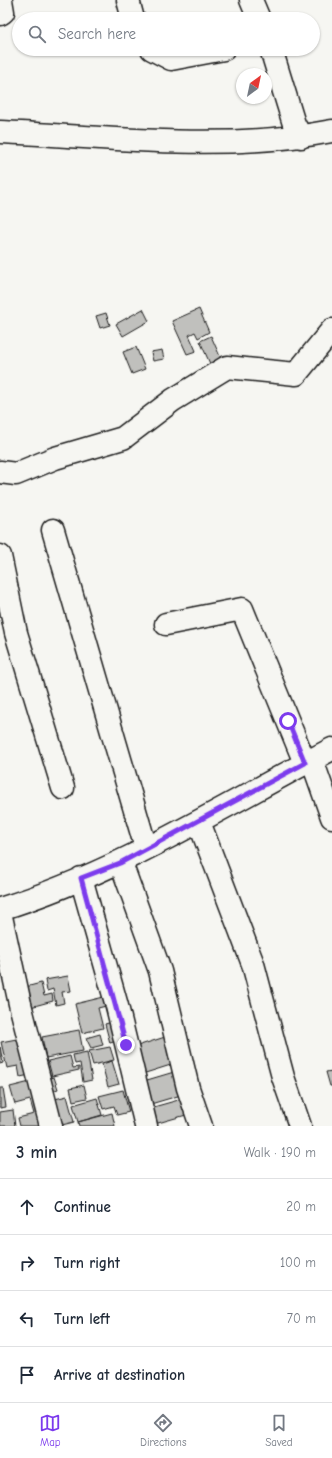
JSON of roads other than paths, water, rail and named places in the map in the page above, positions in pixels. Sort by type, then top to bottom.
[{"type":"street","points":[[0,14],[4,12],[1,0]]},
{"type":"street","points":[[128,0],[131,12]]},
{"type":"street","points":[[252,0],[256,12]]},
{"type":"street","points":[[167,56],[171,58],[183,56]]},
{"type":"street","points":[[273,56],[294,124],[301,137]]},
{"type":"street","points":[[0,132],[203,142],[301,137],[332,131]]},
{"type":"street","points":[[0,472],[16,474],[55,458],[123,438],[173,400],[227,367],[296,374],[332,330]]},
{"type":"street","points":[[53,530],[146,848]]},
{"type":"street","points":[[0,556],[16,633],[63,788]]},
{"type":"street","points":[[166,624],[242,609],[332,817]]},
{"type":"street","points":[[51,1126],[20,1004],[0,910],[31,900],[120,863],[146,848],[199,822],[332,749]]},
{"type":"street","points":[[199,822],[253,964],[283,1078],[300,1126]]},
{"type":"street","points":[[120,863],[160,971],[188,1088],[201,1126]]},
{"type":"street","points":[[81,878],[117,1006],[146,1126]]}]
